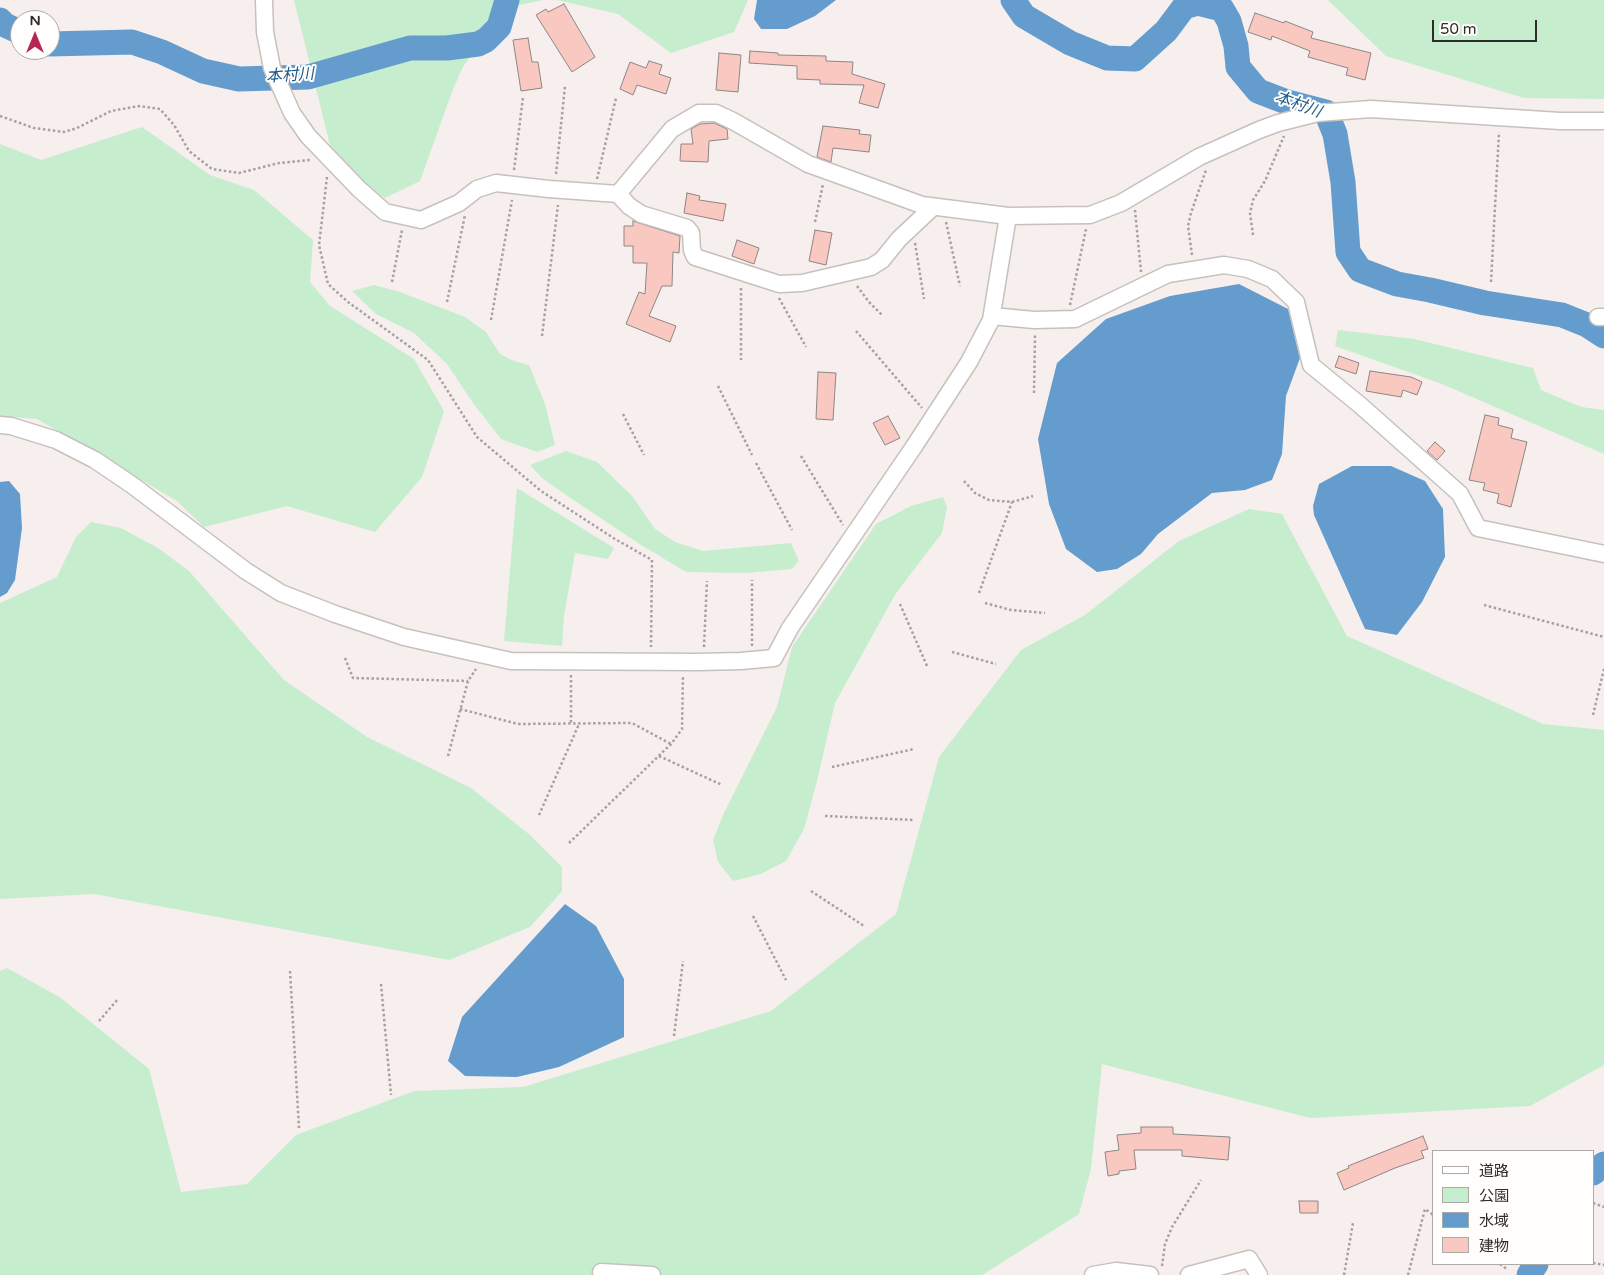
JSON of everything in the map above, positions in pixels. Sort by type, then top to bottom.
[{"type":"street","points":[[264,0],[265,32],[272,68],[292,112],[308,136],[359,189],[386,212],[421,220],[459,203],[477,189],[496,183],[618,194],[640,214],[686,228],[691,233],[692,250],[695,257],[779,284],[802,283],[871,267],[882,260],[899,239],[933,207]]},
{"type":"street","points":[[618,194],[672,130],[699,112],[716,113],[733,121],[808,164],[922,205],[1008,216],[1090,215],[1120,203],[1199,157],[1259,130],[1318,112],[1371,108],[1560,121],[1604,122]]},
{"type":"street","points":[[0,425],[11,426],[56,440],[95,460],[132,485],[246,572],[282,593],[335,614],[404,637],[511,661],[741,661],[774,658],[790,628],[964,370],[992,316],[1008,216]]},
{"type":"street","points":[[992,316],[1034,320],[1075,319],[1168,274],[1224,265],[1248,269],[1272,279],[1296,302],[1311,365],[1360,405],[1460,494],[1478,528],[1604,554]]},
{"type":"street","points":[[1189,1275],[1249,1259],[1259,1275]]},
{"type":"street","points":[[1093,1275],[1116,1271],[1156,1273]]},
{"type":"street","points":[[601,1272],[652,1275]]},
{"type":"path","points":[[556,178],[566,86]]},
{"type":"path","points":[[514,170],[523,97]]},
{"type":"path","points":[[596,185],[616,98]]},
{"type":"path","points":[[0,116],[34,128],[64,132],[77,128],[111,111],[139,106],[160,109],[174,125],[189,151],[212,169],[239,173],[279,164],[330,158],[319,245],[328,284],[348,302],[428,360],[477,437],[541,491],[615,539],[652,560],[651,661]]},
{"type":"path","points":[[1491,282],[1499,130]]},
{"type":"path","points":[[1253,235],[1250,212],[1253,200],[1265,181],[1284,134]]},
{"type":"path","points":[[1192,255],[1188,226],[1190,213],[1208,164]]},
{"type":"path","points":[[815,222],[823,183]]},
{"type":"path","points":[[491,320],[514,194]]},
{"type":"path","points":[[542,336],[558,201]]},
{"type":"path","points":[[1135,206],[1141,272]]},
{"type":"path","points":[[447,302],[466,209]]},
{"type":"path","points":[[946,221],[960,286]]},
{"type":"path","points":[[1070,308],[1088,223]]},
{"type":"path","points":[[392,282],[403,226]]},
{"type":"path","points":[[913,234],[924,299]]},
{"type":"path","points":[[857,286],[869,302],[884,316]]},
{"type":"path","points":[[741,288],[742,360]]},
{"type":"path","points":[[778,296],[806,347]]},
{"type":"path","points":[[1034,393],[1035,329]]},
{"type":"path","points":[[856,331],[924,410]]},
{"type":"path","points":[[718,386],[752,455]]},
{"type":"path","points":[[623,414],[644,455]]},
{"type":"path","points":[[801,456],[847,531]]},
{"type":"path","points":[[756,463],[792,530]]},
{"type":"path","points":[[964,481],[975,493],[989,500],[1012,502],[1034,496]]},
{"type":"path","points":[[979,593],[1012,502]]},
{"type":"path","points":[[752,580],[752,655]]},
{"type":"path","points":[[704,654],[707,581]]},
{"type":"path","points":[[985,603],[1011,610],[1045,613]]},
{"type":"path","points":[[900,604],[928,666]]},
{"type":"path","points":[[1484,605],[1604,637]]},
{"type":"path","points":[[952,652],[996,664]]},
{"type":"path","points":[[345,658],[353,678],[468,681]]},
{"type":"path","points":[[448,756],[468,681],[477,668]]},
{"type":"path","points":[[571,668],[571,724]]},
{"type":"path","points":[[1593,715],[1604,669]]},
{"type":"path","points":[[569,843],[671,744],[682,729],[683,674]]},
{"type":"path","points":[[460,709],[518,724],[632,723],[671,744]]},
{"type":"path","points":[[539,815],[579,724]]},
{"type":"path","points":[[832,767],[914,749]]},
{"type":"path","points":[[658,756],[722,784]]},
{"type":"path","points":[[825,816],[914,820]]},
{"type":"path","points":[[810,891],[864,926]]},
{"type":"path","points":[[753,916],[786,980]]},
{"type":"path","points":[[674,1036],[683,961]]},
{"type":"path","points":[[290,971],[299,1128]]},
{"type":"path","points":[[381,984],[391,1095]]},
{"type":"path","points":[[99,1021],[118,999]]},
{"type":"path","points":[[1156,1273],[1172,1227],[1201,1180]]},
{"type":"path","points":[[1408,1275],[1425,1209],[1432,1214]]},
{"type":"path","points":[[1344,1275],[1353,1223]]},
{"type":"path","points":[[1501,1265],[1508,1270]]},
{"type":"green space","points":[[294,0],[543,0],[515,6],[474,51],[463,67],[453,89],[420,181],[385,198],[363,184],[332,153]]},
{"type":"green space","points":[[557,0],[748,0],[734,32],[671,53],[618,14]]},
{"type":"green space","points":[[1328,0],[1604,0],[1604,99],[1524,98],[1386,56]]},
{"type":"green space","points":[[142,127],[210,175],[254,190],[313,240],[310,282],[330,306],[414,359],[444,411],[422,477],[375,532],[287,506],[204,527],[177,501],[37,419],[0,416],[0,144],[41,160]]},
{"type":"green space","points":[[374,285],[400,292],[465,317],[486,332],[500,354],[514,361],[529,365],[545,404],[555,445],[537,452],[501,439],[473,403],[447,364],[414,333],[376,314],[352,291]]},
{"type":"green space","points":[[1338,330],[1414,339],[1533,368],[1541,390],[1581,407],[1604,410],[1604,454],[1442,384],[1335,346]]},
{"type":"green space","points":[[566,451],[597,462],[633,497],[655,529],[675,542],[703,551],[791,543],[799,561],[792,569],[746,573],[686,572],[569,497],[542,478],[530,465]]},
{"type":"green space","points":[[517,488],[614,548],[608,559],[575,553],[564,616],[562,646],[504,641]]},
{"type":"green space","points":[[943,497],[947,508],[942,533],[896,593],[835,703],[804,829],[786,861],[761,874],[733,881],[718,862],[713,840],[724,813],[777,707],[792,647],[876,524],[911,506]]},
{"type":"green space","points":[[1249,509],[1282,514],[1347,636],[1543,724],[1604,730],[1604,1065],[1530,1106],[1310,1118],[1102,1064],[1091,1169],[1079,1214],[982,1275],[0,1275],[0,971],[7,968],[61,998],[149,1069],[181,1192],[247,1184],[296,1135],[414,1091],[523,1087],[771,1011],[896,914],[939,757],[1021,650],[1085,615],[1179,541]]},
{"type":"green space","points":[[91,522],[121,528],[158,548],[189,571],[284,680],[367,737],[471,788],[530,835],[562,867],[562,891],[530,927],[449,960],[94,894],[0,899],[0,603],[57,577],[76,537]]},
{"type":"water","points":[[757,0],[836,0],[815,16],[787,29],[761,29],[754,19]]},
{"type":"water","points":[[1239,284],[1288,309],[1300,358],[1286,396],[1282,454],[1272,480],[1245,490],[1212,493],[1158,534],[1141,554],[1117,569],[1097,572],[1066,549],[1049,504],[1038,439],[1057,363],[1106,319],[1170,296]]},
{"type":"water","points":[[1352,466],[1391,466],[1425,481],[1443,509],[1445,557],[1422,602],[1397,635],[1365,629],[1314,515],[1313,506],[1319,484]]},
{"type":"water","points":[[9,481],[20,494],[22,528],[15,580],[7,593],[0,597],[0,482]]},
{"type":"water","points":[[565,904],[596,926],[624,979],[624,1037],[559,1067],[517,1077],[465,1076],[448,1061],[462,1017]]},
{"type":"building","points":[[564,4],[595,57],[572,72],[536,15],[546,9],[548,12]]},
{"type":"building","points":[[1255,13],[1284,23],[1285,21],[1313,32],[1311,38],[1371,53],[1365,80],[1346,75],[1348,68],[1308,57],[1310,51],[1272,36],[1271,40],[1248,32]]},
{"type":"building","points":[[528,38],[532,62],[538,62],[542,88],[521,91],[513,40]]},
{"type":"building","points":[[750,51],[778,53],[778,55],[826,56],[826,61],[853,62],[852,74],[885,84],[878,108],[859,103],[864,85],[820,84],[820,80],[797,79],[797,66],[749,63]]},
{"type":"building","points":[[719,53],[741,55],[738,92],[716,90]]},
{"type":"building","points":[[649,61],[662,65],[659,74],[671,78],[666,94],[637,85],[633,95],[620,89],[630,62],[646,68]]},
{"type":"building","points":[[714,123],[727,129],[728,139],[709,141],[708,162],[680,161],[681,144],[693,144],[691,129],[700,124]]},
{"type":"building","points":[[823,126],[860,130],[859,134],[871,135],[869,152],[833,148],[831,162],[817,157]]},
{"type":"building","points":[[687,193],[700,196],[699,200],[726,204],[723,221],[684,213]]},
{"type":"building","points":[[633,221],[680,236],[679,253],[673,252],[672,286],[662,286],[649,316],[676,326],[670,342],[626,324],[639,292],[645,294],[647,263],[633,263],[633,246],[624,246],[624,226],[633,226]]},
{"type":"building","points":[[815,230],[832,233],[826,265],[809,261]]},
{"type":"building","points":[[737,240],[759,248],[754,264],[732,256]]},
{"type":"building","points":[[1339,356],[1359,363],[1356,374],[1335,367]]},
{"type":"building","points":[[1370,371],[1411,377],[1422,382],[1417,395],[1403,390],[1401,397],[1366,391]]},
{"type":"building","points":[[818,372],[836,373],[833,420],[816,419]]},
{"type":"building","points":[[1485,415],[1499,418],[1498,425],[1513,429],[1511,438],[1527,442],[1511,507],[1497,503],[1499,494],[1483,490],[1485,483],[1469,480]]},
{"type":"building","points":[[888,416],[900,438],[885,445],[873,423]]},
{"type":"building","points":[[1435,442],[1445,451],[1437,460],[1427,451]]},
{"type":"building","points":[[1141,1127],[1173,1127],[1173,1134],[1230,1137],[1228,1160],[1182,1156],[1182,1150],[1134,1150],[1136,1169],[1119,1171],[1119,1174],[1108,1176],[1105,1152],[1119,1150],[1117,1135],[1141,1133]]},
{"type":"building","points":[[1423,1136],[1428,1149],[1421,1151],[1424,1158],[1344,1190],[1337,1173],[1349,1168],[1348,1166]]},
{"type":"building","points":[[1299,1201],[1318,1201],[1318,1213],[1300,1213]]},
{"type":"waterway","name":"本村川","points":[[60,44],[132,42],[162,52],[203,71],[239,79],[308,77],[410,48],[447,48],[478,44],[486,40],[499,27],[507,0]]},
{"type":"waterway","name":"本村川","points":[[1013,0],[1024,16],[1070,43],[1107,58],[1135,59],[1166,31],[1184,7],[1198,3],[1222,9],[1229,21],[1236,46],[1238,67],[1258,91],[1284,101],[1326,112],[1335,134],[1343,182],[1348,252],[1360,270],[1397,284],[1485,303],[1562,315],[1587,325],[1604,336]]},
{"type":"waterway","name":"本村川","points":[[0,20],[10,27]]},
{"type":"waterway","points":[[1594,1172],[1604,1164]]},
{"type":"waterway","points":[[1529,1275],[1535,1265]]}]
